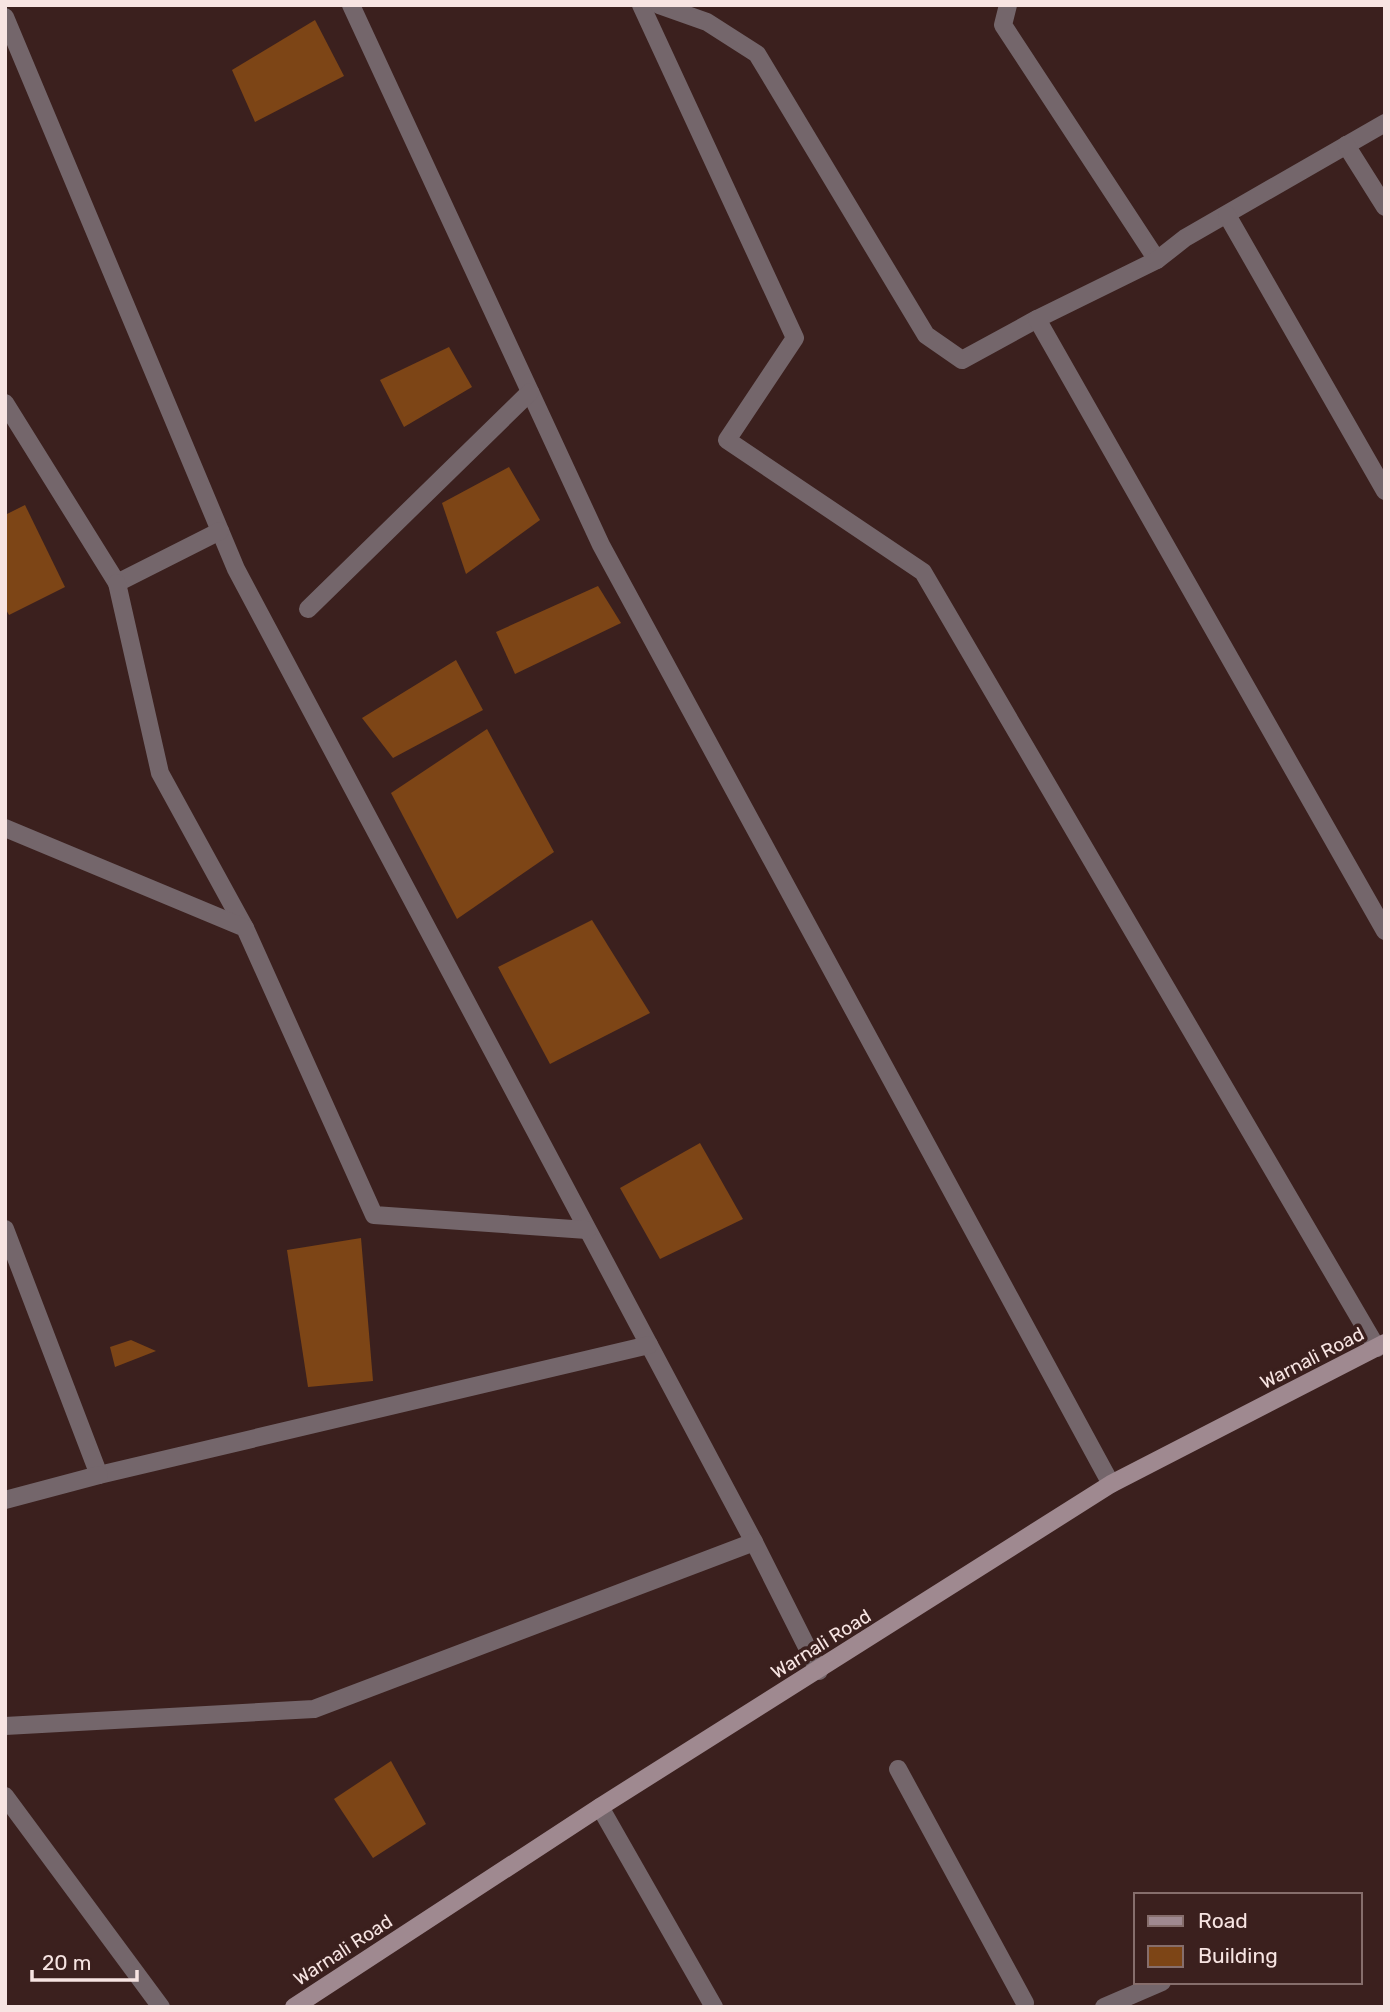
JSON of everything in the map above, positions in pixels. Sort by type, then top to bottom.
[{"type":"main road","name":"Warnali Road","points":[[294,2007],[600,1807],[1111,1484],[1381,1345]]},
{"type":"street","points":[[351,5],[601,545],[1111,1484]]},
{"type":"street","points":[[641,5],[795,338],[727,440],[923,572],[1381,1345]]},
{"type":"street","points":[[659,5],[707,22],[757,54],[926,335],[962,360],[1037,319],[1157,260],[1185,238],[1385,123]]},
{"type":"street","points":[[1008,5],[1003,24],[1157,260]]},
{"type":"street","points":[[5,17],[236,569],[754,1542],[819,1671]]},
{"type":"street","points":[[1346,145],[1385,207]]},
{"type":"street","points":[[1227,215],[1385,491]]},
{"type":"street","points":[[1037,319],[1385,931]]},
{"type":"street","points":[[308,609],[530,392]]},
{"type":"street","points":[[5,403],[117,583],[160,773],[245,928],[374,1215],[587,1230]]},
{"type":"street","points":[[117,583],[220,531]]},
{"type":"street","points":[[5,828],[245,928]]},
{"type":"street","points":[[5,1229],[99,1475]]},
{"type":"street","points":[[5,1500],[99,1475],[649,1345]]},
{"type":"street","points":[[5,1726],[314,1709],[754,1542]]},
{"type":"street","points":[[898,1769],[1023,2006]]},
{"type":"street","points":[[5,1796],[161,2007]]},
{"type":"street","points":[[600,1807],[714,2007]]},
{"type":"street","points":[[1104,2007],[1156,1984]]},
{"type":"building","points":[[315,20],[344,76],[255,122],[232,70]]},
{"type":"building","points":[[449,347],[472,387],[404,427],[380,380]]},
{"type":"building","points":[[509,467],[540,520],[466,574],[442,503]]},
{"type":"building","points":[[25,505],[65,587],[9,615],[5,608],[5,515]]},
{"type":"building","points":[[598,586],[621,623],[515,674],[496,632]]},
{"type":"building","points":[[456,660],[483,710],[393,758],[362,718]]},
{"type":"building","points":[[487,729],[554,852],[457,919],[391,793]]},
{"type":"building","points":[[592,920],[650,1013],[550,1064],[498,967]]},
{"type":"building","points":[[700,1143],[743,1219],[660,1259],[620,1188]]},
{"type":"building","points":[[361,1238],[373,1381],[308,1387],[287,1250]]},
{"type":"building","points":[[131,1340],[156,1351],[115,1367],[110,1347]]},
{"type":"building","points":[[391,1761],[426,1824],[373,1858],[334,1799]]}]
